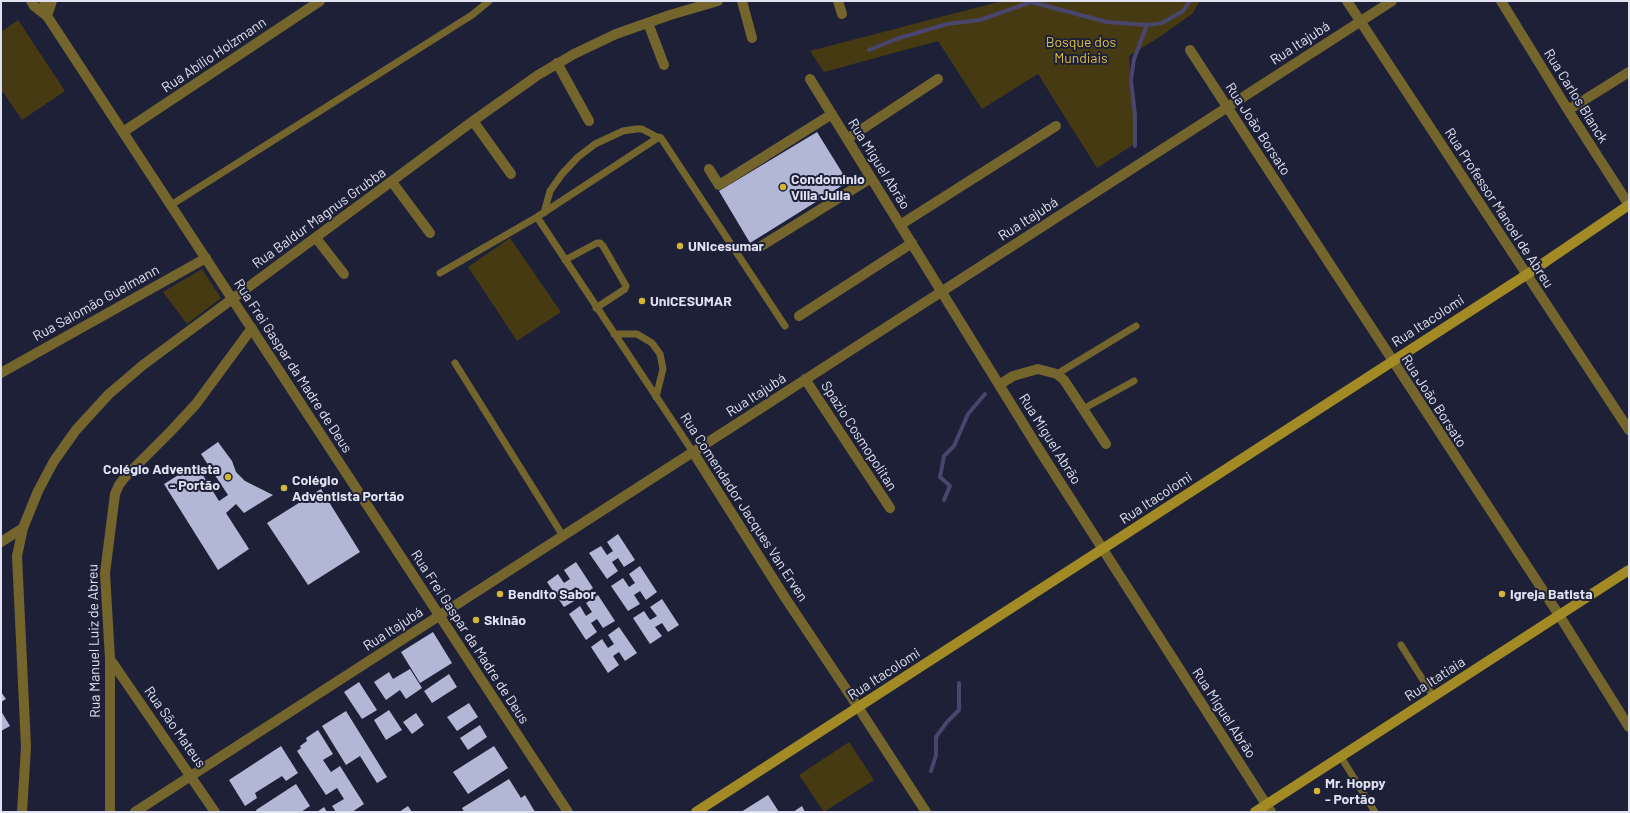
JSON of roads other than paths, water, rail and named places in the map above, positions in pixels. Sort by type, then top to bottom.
[{"type":"main road","name":"Rua Itacolomi","points":[[696,812],[1526,275],[1629,205]]},
{"type":"main road","name":"Rua Itatiaia","points":[[1255,812],[1268,808],[1433,696],[1629,570]]},
{"type":"street","name":"Rua Frei Gaspar da Madre de Deus","points":[[31,1],[34,6],[47,16],[568,812]]},
{"type":"street","name":"Rua Frei Gaspar da Madre de Deus","points":[[44,1],[47,16]]},
{"type":"street","points":[[47,16],[52,1]]},
{"type":"street","name":"Rua Abílio Holzmann","points":[[123,132],[320,1]]},
{"type":"street","name":"Rua Baldur Magnus Grubba","points":[[22,812],[26,747],[17,562],[23,528],[38,491],[65,443],[91,412],[124,380],[232,299],[473,121],[557,63],[596,43],[648,23],[718,1]]},
{"type":"street","points":[[742,1],[752,38]]},
{"type":"street","points":[[838,1],[842,14]]},
{"type":"street","name":"Rua Professor Manoel de Abreu","points":[[1348,1],[1526,275],[1629,430]]},
{"type":"street","name":"Rua Itajubá","points":[[135,812],[1392,1]]},
{"type":"street","name":"Rua Carlos Blanck","points":[[1501,1],[1629,205]]},
{"type":"street","points":[[648,23],[664,65]]},
{"type":"street","name":"Rua João Borsato","points":[[1190,50],[1559,615],[1629,727]]},
{"type":"street","points":[[557,63],[589,122]]},
{"type":"street","points":[[1568,110],[1629,72]]},
{"type":"street","name":"Rua Miguel Abrão","points":[[810,79],[999,385],[1268,808]]},
{"type":"street","points":[[847,140],[938,79]]},
{"type":"street","points":[[709,169],[719,185],[832,114]]},
{"type":"street","points":[[473,121],[511,174]]},
{"type":"street","points":[[900,225],[1056,126]]},
{"type":"street","points":[[758,248],[871,178]]},
{"type":"street","points":[[392,182],[430,233]]},
{"type":"street","points":[[316,238],[344,274]]},
{"type":"street","points":[[799,316],[912,243]]},
{"type":"street","name":"Rua Salomão Guelmann","points":[[1,373],[206,258]]},
{"type":"street","name":"Rua Manuel Luiz de Abreu","points":[[110,812],[110,659],[105,573],[115,494],[125,476],[196,404],[252,328]]},
{"type":"street","points":[[999,385],[1013,376],[1038,369],[1057,374],[1064,380],[1106,444]]},
{"type":"street","name":"Spazio Cosmopolitan","points":[[805,380],[890,508]]},
{"type":"street","name":"Rua Comendador Jacques Van Erven","points":[[693,452],[784,596],[926,812]]},
{"type":"street","points":[[1,542],[23,528]]},
{"type":"street","name":"Rua São Mateus","points":[[110,659],[215,812]]},
{"type":"lane","points":[[171,205],[472,15],[489,1]]},
{"type":"lane","points":[[544,213],[550,191],[562,174],[578,157],[595,144],[623,131],[636,129],[642,129],[662,138],[785,326]]},
{"type":"lane","points":[[440,273],[544,213],[657,137]]},
{"type":"lane","name":"Rua Comendador Jacques Van Erven","points":[[537,217],[693,452]]},
{"type":"lane","points":[[565,260],[597,243],[600,243],[603,246],[626,286],[625,289],[596,308]]},
{"type":"lane","points":[[1057,374],[1136,326]]},
{"type":"lane","points":[[614,334],[637,334],[652,343],[660,354],[663,369],[656,397]]},
{"type":"lane","points":[[455,363],[563,536]]},
{"type":"lane","points":[[1083,409],[1134,381]]},
{"type":"lane","points":[[1401,645],[1433,696]]},
{"type":"lane","points":[[1341,757],[1375,812]]},
{"type":"waterway","points":[[869,50],[896,39],[947,24],[980,20],[1031,2],[1107,22],[1147,25],[1162,23],[1183,11],[1190,1]]},
{"type":"waterway","points":[[1135,146],[1135,115],[1131,80],[1134,59],[1147,25]]},
{"type":"waterway","points":[[944,500],[950,486],[940,477],[944,456],[954,446],[968,414],[985,394]]},
{"type":"waterway","points":[[931,771],[936,755],[936,737],[947,722],[959,710],[959,683]]},
{"type":"place","name":"Condominio Villa Julia","points":[[783,187]]},
{"type":"place","name":"UNIcesumar","points":[[680,246]]},
{"type":"place","name":"UniCESUMAR","points":[[642,301]]},
{"type":"place","name":"Colégio Adventista - Portão","points":[[228,477]]},
{"type":"place","name":"Colégio Adventista Portão","points":[[284,488]]},
{"type":"place","name":"Bendito Sabor","points":[[500,594]]},
{"type":"place","name":"Igreja Batista","points":[[1502,594]]},
{"type":"place","name":"Skinão","points":[[476,620]]},
{"type":"place","name":"Mr. Hoppy - Portão","points":[[1317,791]]},
{"type":"park label","name":"Bosque dos Mundiais","points":[[1081,50]]}]
